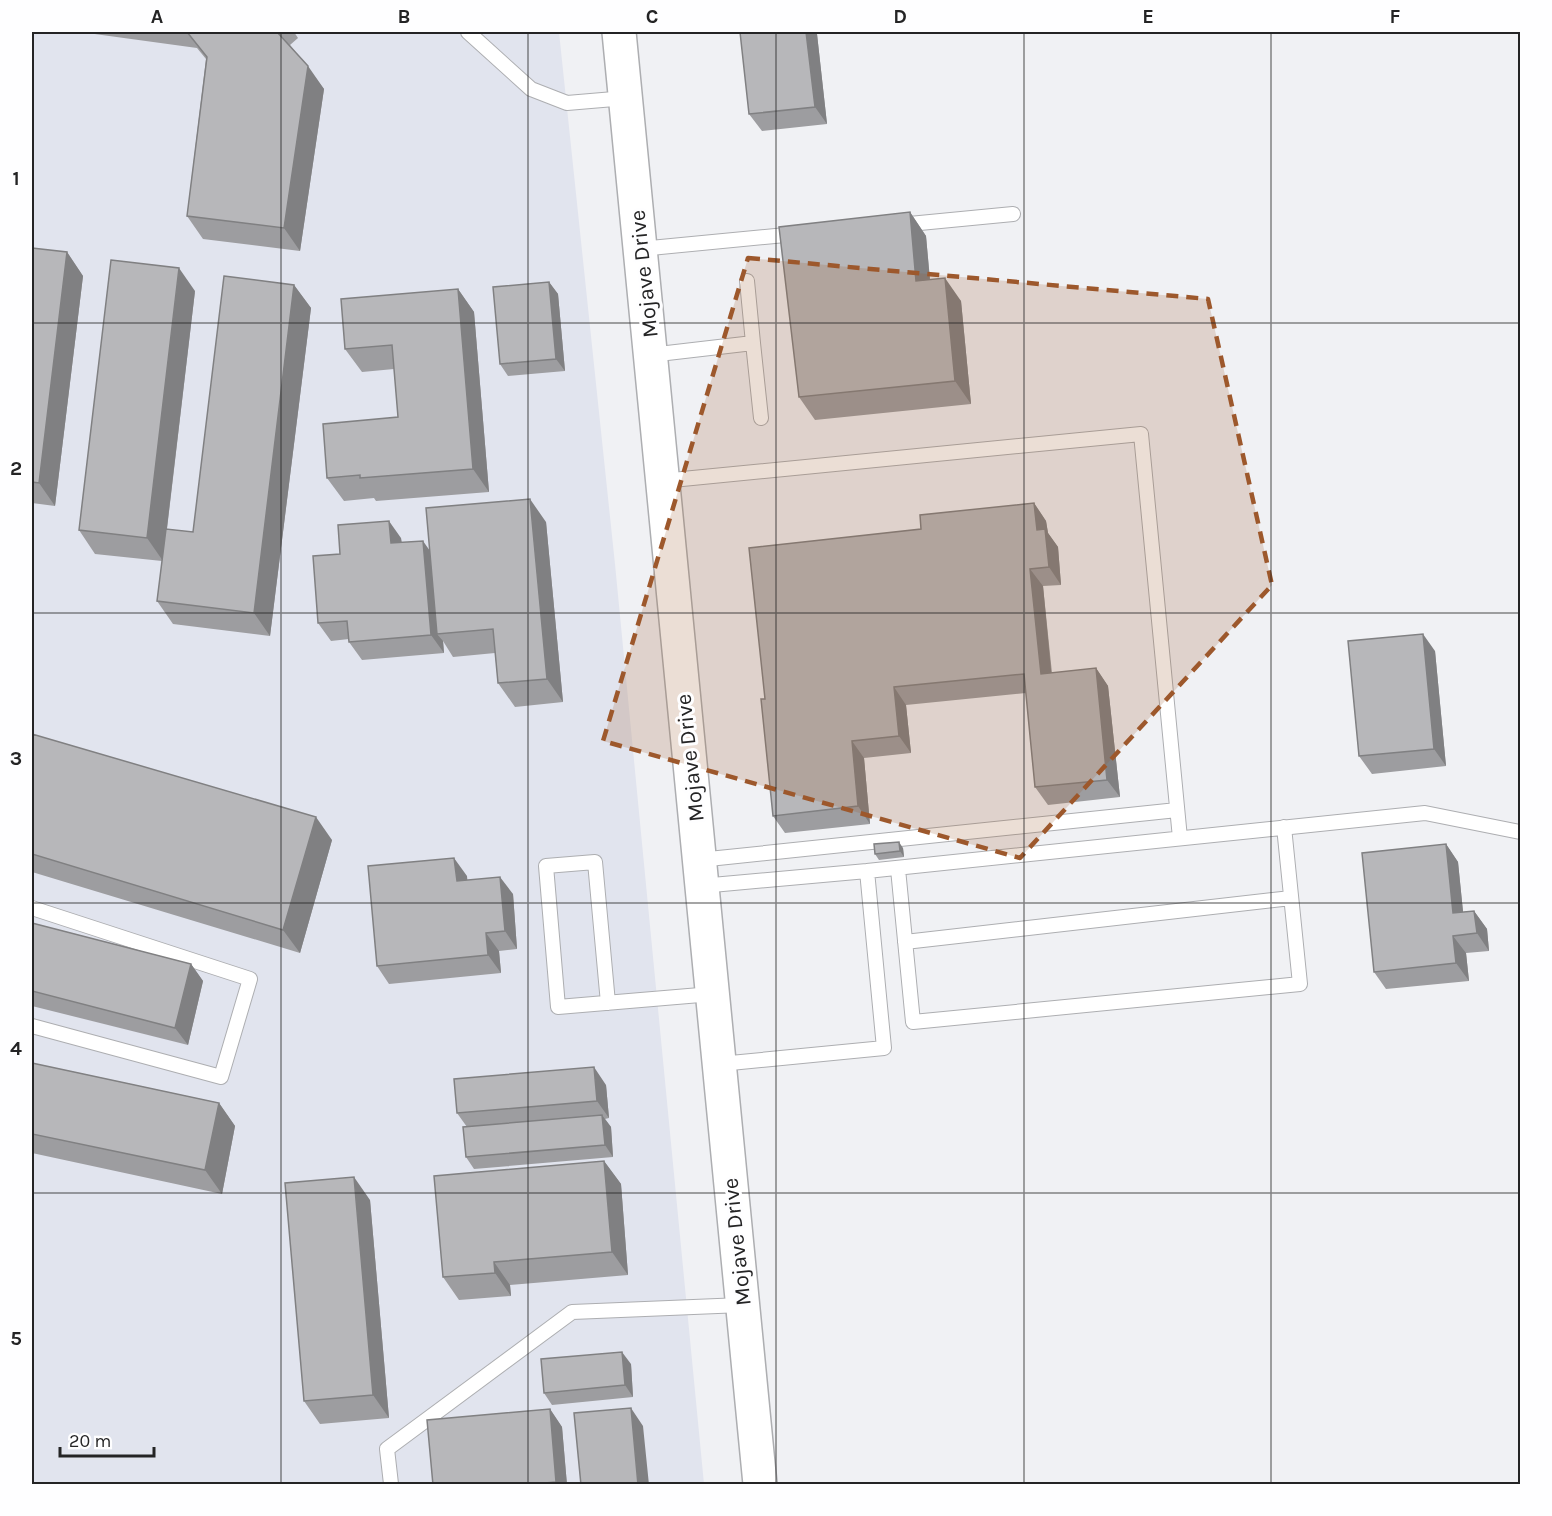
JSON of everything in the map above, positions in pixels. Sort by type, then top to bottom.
[{"type":"main road","name":"Mojave Drive","points":[[619,32],[760,1485]]},
{"type":"lane","points":[[468,32],[531,89],[567,103],[626,98]]},
{"type":"lane","points":[[883,226],[1013,214]]},
{"type":"lane","points":[[640,249],[812,233]]},
{"type":"lane","points":[[747,281],[761,418]]},
{"type":"lane","points":[[650,355],[753,344]]},
{"type":"lane","points":[[662,481],[1141,434],[1180,837]]},
{"type":"lane","points":[[700,873],[1177,810]]},
{"type":"lane","points":[[700,873],[898,869],[1180,837],[1425,813],[1521,832]]},
{"type":"lane","points":[[898,869],[913,1022],[1300,984],[1284,827]]},
{"type":"lane","points":[[608,1003],[595,862],[546,866],[558,1007],[608,1003],[712,994]]},
{"type":"lane","points":[[719,1065],[884,1048],[867,871]]},
{"type":"lane","points":[[905,942],[1291,898]]},
{"type":"lane","points":[[32,909],[250,979],[221,1077],[32,1026]]},
{"type":"lane","points":[[390,1485],[387,1449],[572,1312],[742,1305]]},
{"type":"highlighted area","points":[[748,258],[1208,299],[1272,585],[1020,858],[603,741]]},
{"type":"shaded area","points":[[32,32],[559,32],[615,564],[704,1484],[32,1484]]},
{"type":"building","points":[[187,32],[277,32],[308,66],[284,228],[187,216],[207,57]]},
{"type":"building","points":[[740,32],[806,32],[815,107],[749,114]]},
{"type":"building","points":[[910,212],[916,281],[945,278],[955,381],[799,397],[779,227]]},
{"type":"building","points":[[32,248],[67,252],[39,483],[32,482]]},
{"type":"building","points":[[111,260],[179,268],[147,538],[79,530]]},
{"type":"building","points":[[224,276],[294,285],[254,613],[157,601],[166,529],[193,532]]},
{"type":"building","points":[[549,282],[556,359],[500,364],[493,287]]},
{"type":"building","points":[[458,289],[473,469],[360,478],[360,475],[327,478],[323,424],[398,417],[392,345],[345,349],[341,299]]},
{"type":"building","points":[[530,499],[547,679],[498,683],[493,629],[437,634],[426,508]]},
{"type":"building","points":[[1034,503],[1037,530],[1045,529],[1049,567],[1030,569],[1041,674],[1096,668],[1107,780],[1035,787],[1024,674],[894,687],[899,736],[852,741],[858,806],[773,816],[761,699],[765,699],[749,548],[921,529],[920,515]]},
{"type":"building","points":[[389,521],[391,543],[423,541],[431,635],[349,642],[347,621],[318,623],[313,556],[340,554],[338,525]]},
{"type":"building","points":[[1423,634],[1434,749],[1359,756],[1348,641]]},
{"type":"building","points":[[32,734],[316,817],[283,930],[32,854]]},
{"type":"building","points":[[899,842],[900,851],[875,854],[874,844]]},
{"type":"building","points":[[1446,844],[1453,913],[1474,911],[1477,933],[1453,936],[1456,963],[1374,972],[1362,853]]},
{"type":"building","points":[[454,858],[457,881],[500,877],[505,931],[486,933],[488,955],[377,966],[368,866]]},
{"type":"building","points":[[32,923],[191,964],[175,1028],[32,991]]},
{"type":"building","points":[[32,1063],[219,1103],[205,1170],[32,1134]]},
{"type":"building","points":[[594,1067],[597,1101],[457,1113],[454,1079]]},
{"type":"building","points":[[602,1115],[605,1145],[466,1157],[463,1127]]},
{"type":"building","points":[[604,1161],[612,1252],[494,1262],[495,1273],[443,1277],[434,1176]]},
{"type":"building","points":[[354,1177],[373,1395],[304,1401],[285,1183]]},
{"type":"building","points":[[622,1352],[625,1385],[544,1393],[541,1359]]},
{"type":"building","points":[[631,1408],[638,1485],[581,1485],[574,1413]]},
{"type":"building","points":[[550,1409],[556,1482],[523,1485],[433,1485],[427,1420]]}]
